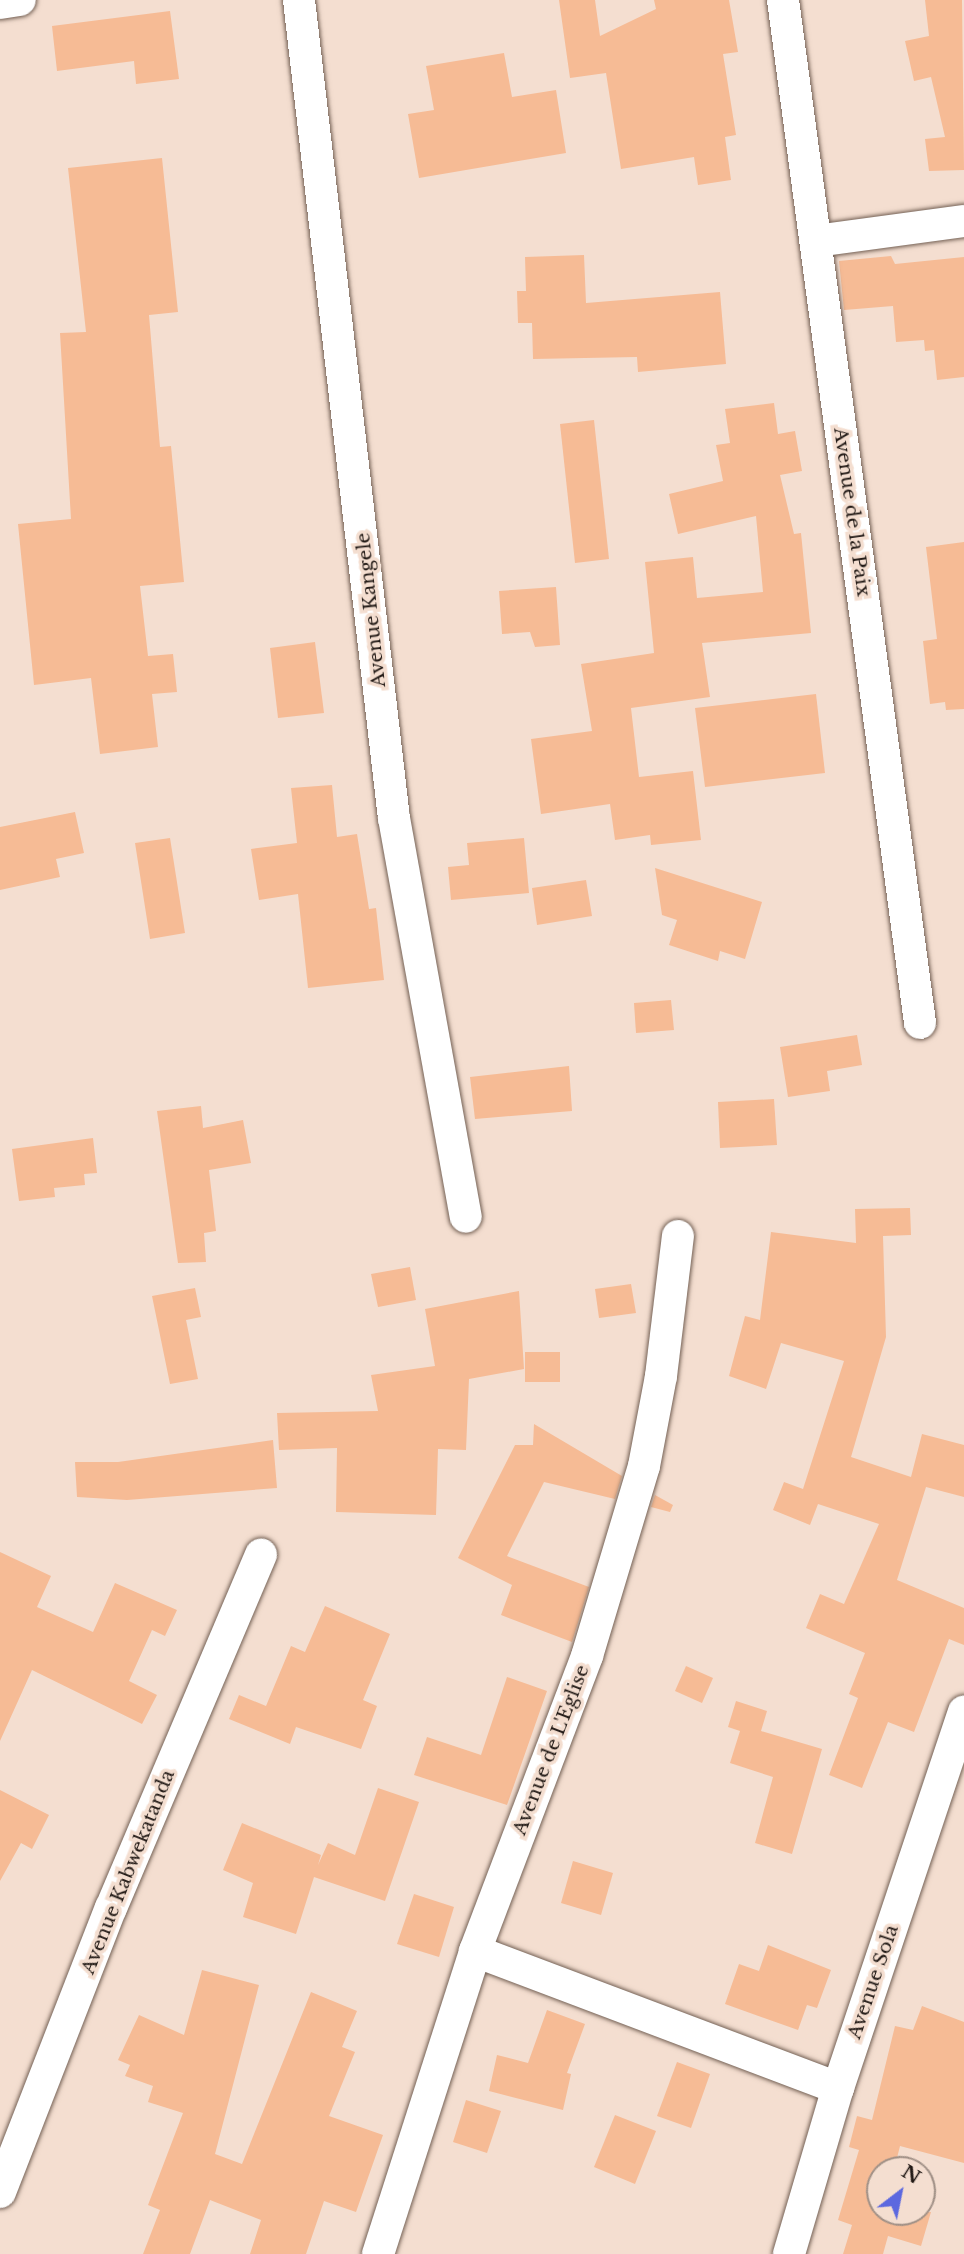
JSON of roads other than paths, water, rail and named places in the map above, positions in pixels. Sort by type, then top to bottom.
[{"type":"street","points":[[0,3],[20,0]]},
{"type":"street","name":"Avenue Kangele","points":[[299,0],[394,818],[466,1217]]},
{"type":"street","name":"Avenue de la Paix","points":[[783,0],[920,1023]]},
{"type":"street","points":[[816,241],[964,221]]},
{"type":"street","name":"Avenue de L'Eglise","points":[[378,2254],[475,1951],[587,1656],[644,1466],[661,1376],[678,1236]]},
{"type":"street","name":"Avenue Kabwekatanda","points":[[0,2192],[111,1908],[261,1554]]},
{"type":"street","name":"Avenue Sola","points":[[789,2254],[838,2088],[964,1711]]},
{"type":"street","points":[[475,1951],[838,2088]]}]
